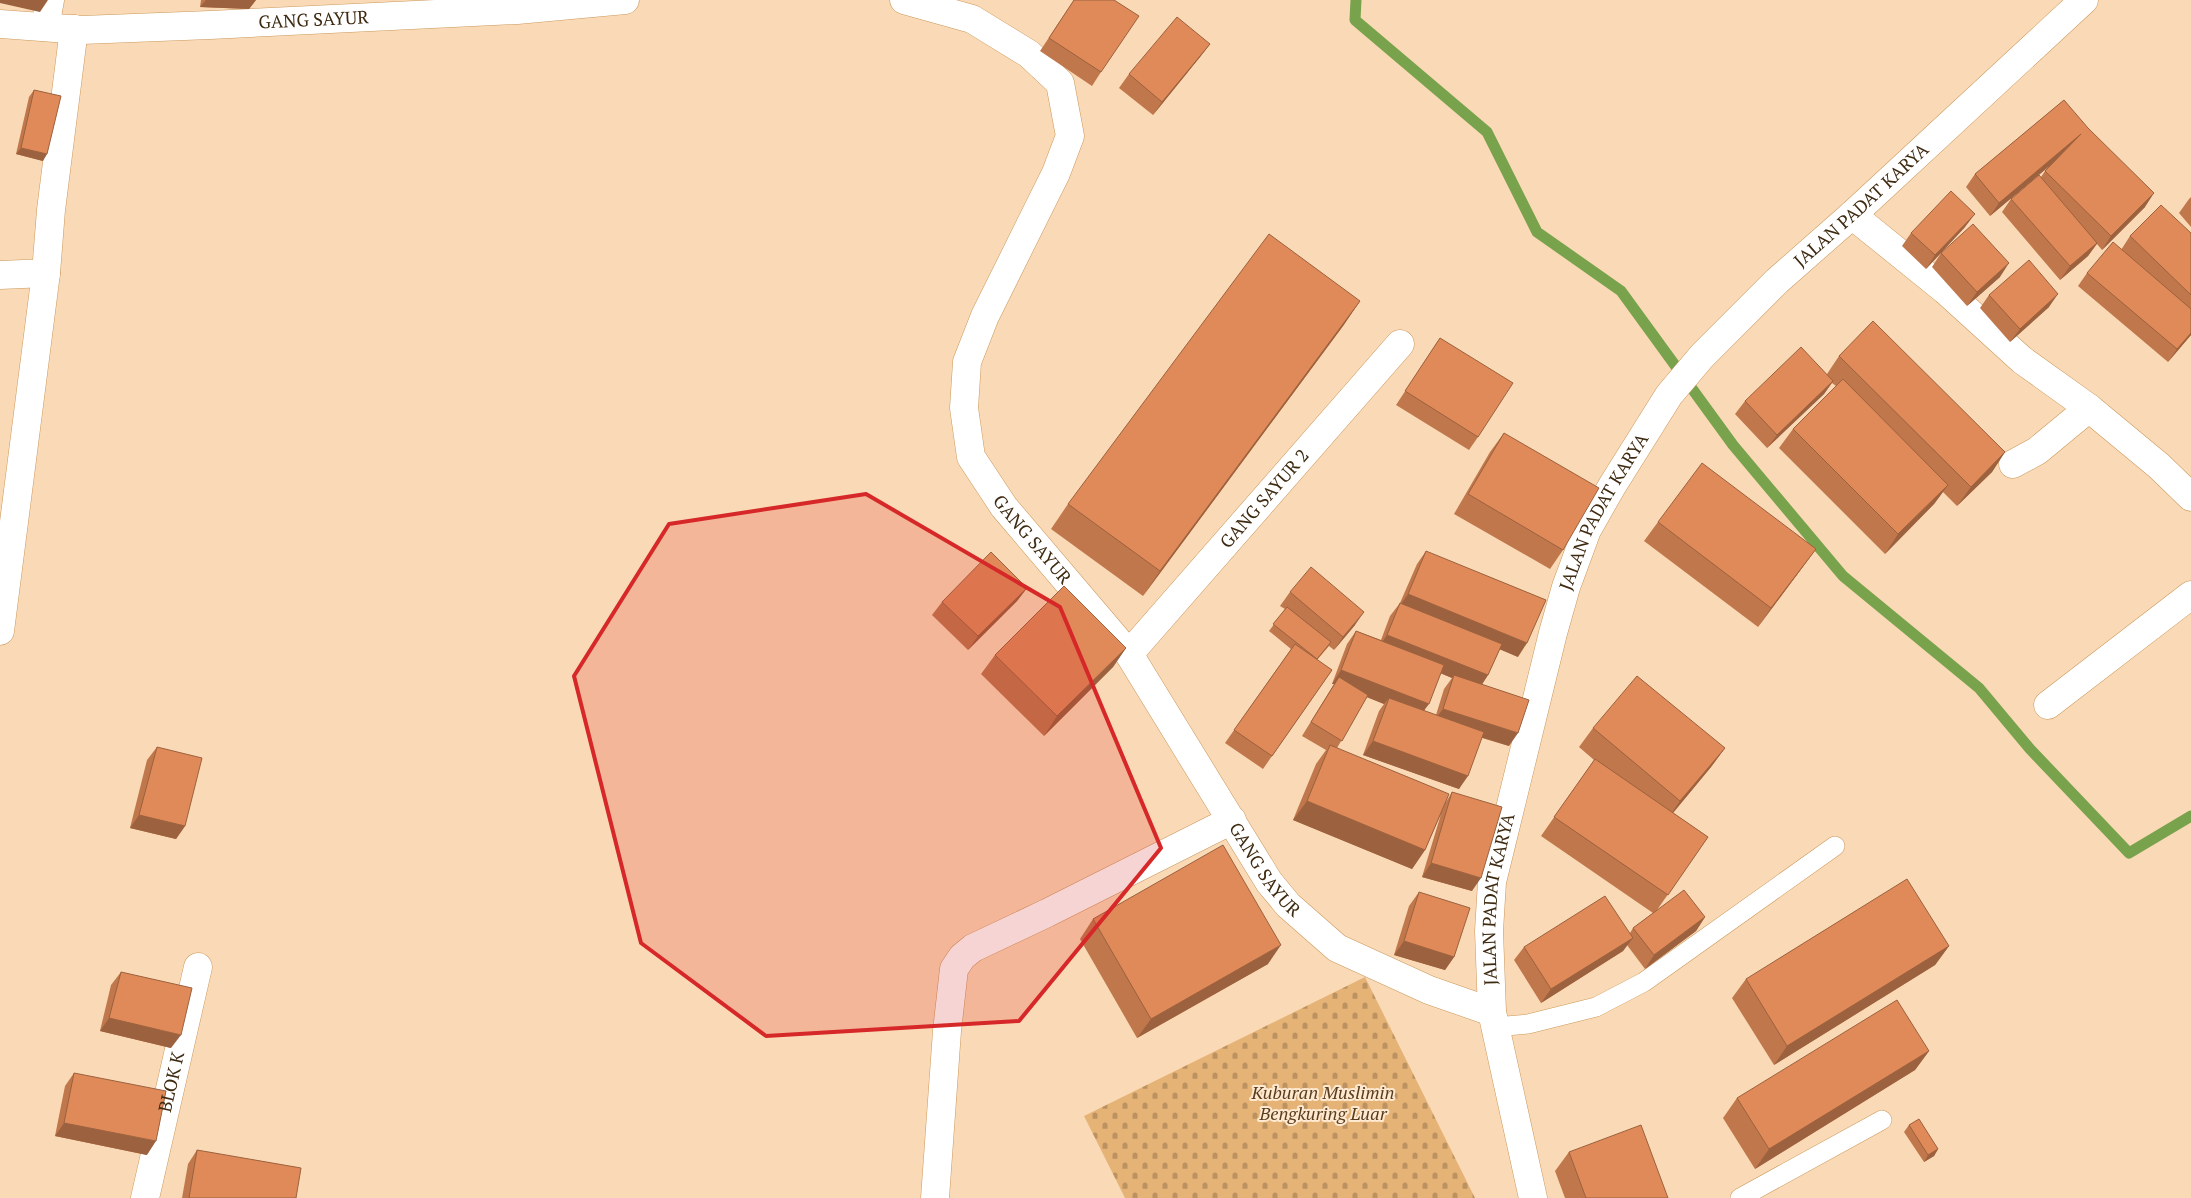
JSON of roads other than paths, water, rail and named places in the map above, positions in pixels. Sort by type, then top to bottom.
[{"type":"street","points":[[46,27],[50,0]]},
{"type":"street","name":"GANG SAYUR","points":[[0,24],[74,29],[210,25],[517,10],[625,0]]},
{"type":"street","name":"GANG SAYUR","points":[[904,0],[972,19],[1029,54],[1060,83],[1070,136],[1056,173],[985,316],[967,362],[964,408],[971,457],[1004,507],[1129,654],[1269,882],[1288,905],[1337,948],[1494,1020]]},
{"type":"street","name":"JALAN PADAT KARYA","points":[[1533,1198],[1494,1020],[1489,930],[1492,882],[1553,633],[1566,588],[1588,530],[1612,486],[1669,395],[1702,356],[1777,281],[1852,215],[2084,0]]},
{"type":"street","points":[[0,630],[46,273],[50,210],[74,29]]},
{"type":"street","points":[[1852,215],[1944,290],[2022,360],[2089,408],[2159,466],[2191,497]]},
{"type":"street","points":[[0,275],[46,273]]},
{"type":"street","name":"GANG SAYUR 2","points":[[1129,654],[1400,344]]},
{"type":"street","points":[[2012,464],[2037,451],[2089,408]]},
{"type":"street","points":[[2048,705],[2191,595]]},
{"type":"street","points":[[935,1198],[947,1031],[954,969],[962,957],[973,948],[1232,820]]},
{"type":"street","name":"BLOK K","points":[[145,1198],[198,967]]},
{"type":"lane","points":[[1494,1020],[1528,1024],[1596,1007],[1644,982],[1835,846]]},
{"type":"lane","points":[[1740,1198],[1882,1120]]},
{"type":"waterway","points":[[1356,0],[1355,20],[1487,132],[1537,232],[1621,291],[1733,445],[1843,576],[1979,688],[2030,749],[2129,853],[2191,816]]},
{"type":"park label","name":"Kuburan Muslimin Bengkuring Luar","points":[[1323,1103]]}]
